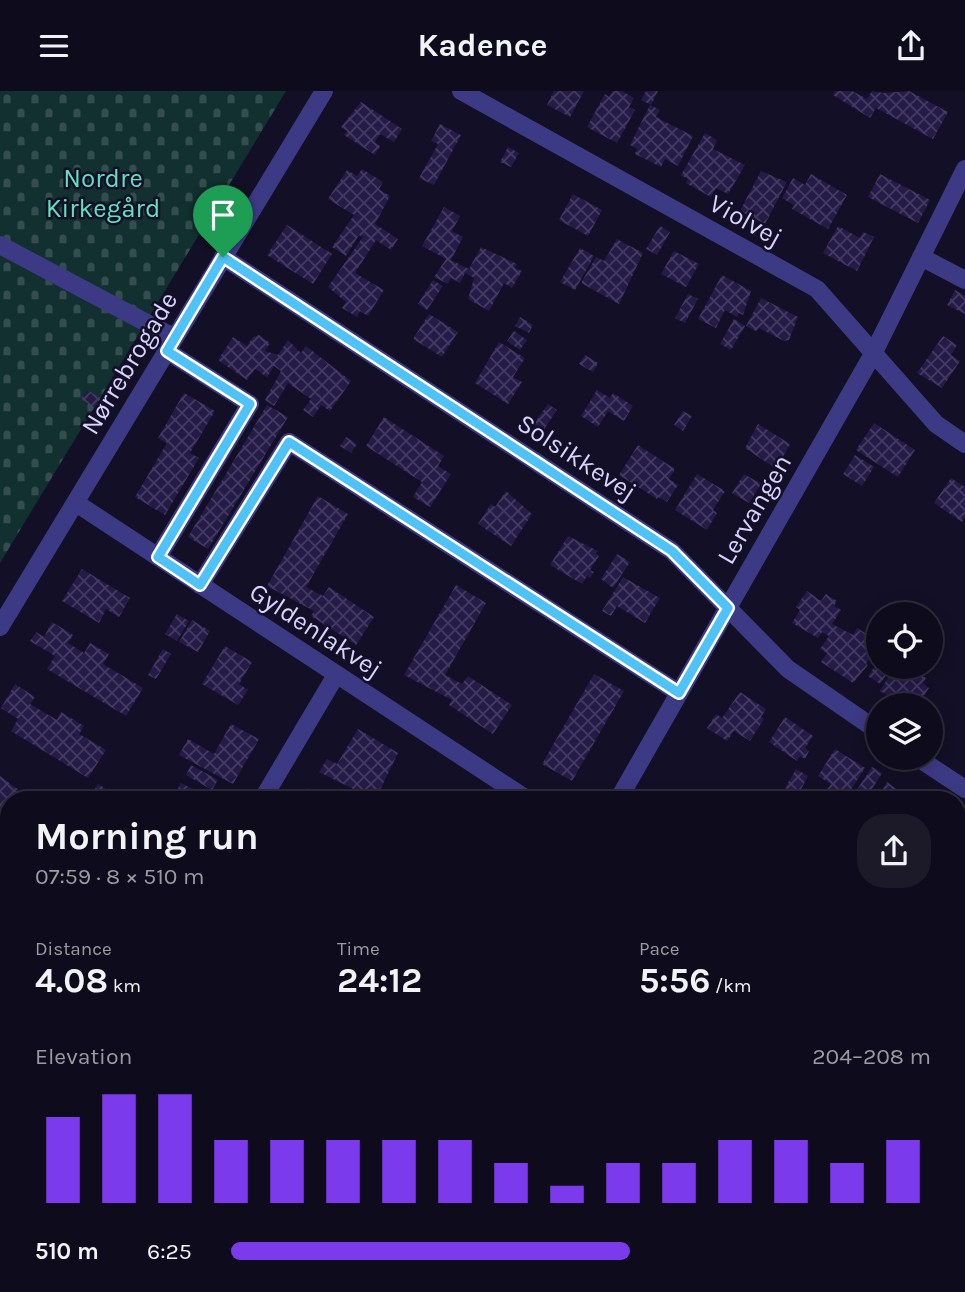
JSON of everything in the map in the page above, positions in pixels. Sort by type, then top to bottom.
[{"type":"street","name":"Nørrebrogade","points":[[0,627],[324,91]]},
{"type":"street","name":"Violvej","points":[[461,91],[817,289],[936,424],[965,444]]},
{"type":"street","name":"Lervangen","points":[[623,791],[873,353],[965,169]]},
{"type":"street","points":[[0,245],[171,344],[250,404],[158,557]]},
{"type":"street","name":"Solsikkevej","points":[[223,257],[672,551],[788,669],[866,723]]},
{"type":"street","points":[[921,257],[965,281]]},
{"type":"street","points":[[200,585],[289,442],[679,693]]},
{"type":"street","name":"Gyldenlakvej","points":[[76,503],[514,791]]},
{"type":"street","points":[[267,791],[336,675]]},
{"type":"street","points":[[936,770],[965,789]]},
{"type":"green space","name":"Nordre Kirkegård","points":[[0,91],[286,91],[0,563]]},
{"type":"building","points":[[554,91],[584,91],[570,117],[547,105]]},
{"type":"building","points":[[613,91],[622,91],[634,98],[629,107],[635,110],[617,143],[587,127],[605,94],[609,97]]},
{"type":"building","points":[[646,91],[658,91],[651,105],[641,100]]},
{"type":"building","points":[[835,91],[852,91],[867,99],[872,91],[909,91],[948,112],[933,139],[876,108],[870,118],[833,95]]},
{"type":"building","points":[[361,102],[402,129],[394,142],[380,134],[375,142],[380,146],[375,155],[344,135],[347,131],[341,127]]},
{"type":"building","points":[[650,105],[660,110],[656,117],[693,136],[678,166],[665,159],[661,167],[635,154],[637,149],[630,145]]},
{"type":"building","points":[[440,124],[461,135],[434,185],[419,178],[438,144],[431,141]]},
{"type":"building","points":[[705,133],[717,140],[713,149],[745,165],[728,194],[716,188],[711,197],[686,183],[688,179],[681,175]]},
{"type":"building","points":[[508,147],[519,153],[511,167],[500,162]]},
{"type":"building","points":[[362,169],[383,182],[379,189],[390,196],[375,224],[398,239],[391,250],[376,240],[355,273],[384,290],[368,316],[360,311],[357,317],[342,308],[346,302],[328,287],[363,237],[359,235],[346,256],[332,247],[354,215],[328,199],[347,170],[357,176]]},
{"type":"building","points":[[761,171],[787,182],[765,224],[740,211]]},
{"type":"building","points":[[811,174],[847,195],[828,229],[792,209],[794,205],[782,198],[793,178],[805,185]]},
{"type":"building","points":[[880,174],[930,200],[918,223],[868,197]]},
{"type":"building","points":[[573,194],[602,210],[588,236],[559,220]]},
{"type":"building","points":[[444,207],[460,216],[452,231],[463,237],[451,260],[469,269],[481,247],[517,264],[515,268],[522,271],[512,288],[504,283],[489,311],[468,299],[474,278],[465,273],[460,283],[451,278],[448,284],[434,277],[446,259],[422,246]]},
{"type":"building","points":[[287,225],[332,254],[313,284],[267,255]]},
{"type":"building","points":[[660,226],[670,232],[657,255],[646,249]]},
{"type":"building","points":[[838,226],[860,238],[863,232],[874,237],[857,271],[823,253]]},
{"type":"building","points":[[617,239],[643,253],[619,304],[581,283],[596,257],[604,261]]},
{"type":"building","points":[[580,248],[594,256],[575,290],[560,282]]},
{"type":"building","points":[[674,251],[699,264],[686,287],[661,274]]},
{"type":"building","points":[[722,275],[751,291],[743,315],[739,313],[737,317],[725,310],[716,328],[698,319]]},
{"type":"building","points":[[433,280],[443,286],[427,310],[418,304]]},
{"type":"building","points":[[955,290],[965,296],[965,314],[947,305]]},
{"type":"building","points":[[688,294],[698,299],[685,323],[675,318]]},
{"type":"building","points":[[761,298],[798,317],[789,340],[784,341],[759,328],[756,331],[746,326]]},
{"type":"building","points":[[429,314],[458,332],[442,357],[413,339]]},
{"type":"building","points":[[520,317],[533,325],[529,333],[515,326]]},
{"type":"building","points":[[734,319],[745,326],[731,350],[720,344]]},
{"type":"building","points":[[514,331],[527,340],[520,350],[507,341]]},
{"type":"building","points":[[259,335],[270,343],[265,351],[278,355],[288,340],[301,353],[306,346],[351,381],[330,411],[321,405],[313,417],[303,410],[311,399],[288,383],[274,406],[265,400],[281,371],[274,366],[267,377],[255,369],[247,380],[218,360],[233,337],[247,346],[253,337]]},
{"type":"building","points":[[943,336],[957,345],[951,355],[960,361],[942,388],[917,373]]},
{"type":"building","points":[[499,342],[525,358],[513,377],[522,382],[508,404],[475,383]]},
{"type":"building","points":[[585,355],[598,363],[593,372],[579,364]]},
{"type":"building","points":[[87,390],[101,398],[95,408],[81,399]]},
{"type":"building","points":[[597,390],[610,398],[613,393],[633,406],[624,421],[608,411],[598,427],[581,416]]},
{"type":"building","points":[[184,393],[215,411],[190,453],[199,458],[165,515],[135,497],[167,443],[158,438]]},
{"type":"building","points":[[548,404],[557,410],[543,431],[533,425]]},
{"type":"building","points":[[267,405],[288,417],[208,549],[188,537]]},
{"type":"building","points":[[683,411],[692,416],[683,431],[674,425]]},
{"type":"building","points":[[384,417],[444,456],[438,466],[451,474],[430,507],[413,497],[422,482],[366,446]]},
{"type":"building","points":[[874,423],[915,450],[898,477],[856,450]]},
{"type":"building","points":[[758,424],[790,444],[776,469],[745,448]]},
{"type":"building","points":[[346,437],[357,444],[351,453],[340,446]]},
{"type":"building","points":[[638,445],[675,469],[669,479],[678,485],[667,502],[658,497],[657,499],[619,475]]},
{"type":"building","points":[[855,455],[874,467],[862,486],[843,474]]},
{"type":"building","points":[[697,474],[725,491],[713,510],[717,513],[707,530],[675,510]]},
{"type":"building","points":[[744,474],[761,484],[749,503],[732,493]]},
{"type":"building","points":[[951,478],[965,487],[965,517],[962,522],[934,503]]},
{"type":"building","points":[[506,491],[532,514],[511,546],[478,524],[491,504],[495,507]]},
{"type":"building","points":[[318,496],[348,514],[306,587],[323,596],[329,587],[374,617],[356,645],[311,616],[314,611],[267,586]]},
{"type":"building","points":[[568,536],[598,551],[596,554],[599,556],[590,570],[594,572],[590,578],[587,576],[582,584],[550,565]]},
{"type":"building","points":[[617,554],[630,562],[613,588],[601,579]]},
{"type":"building","points":[[82,569],[130,598],[119,617],[106,609],[99,623],[62,601]]},
{"type":"building","points":[[623,577],[660,598],[645,623],[617,606],[611,616],[602,611]]},
{"type":"building","points":[[456,585],[486,603],[445,675],[462,684],[468,676],[512,705],[493,734],[449,705],[452,700],[404,675]]},
{"type":"building","points":[[807,591],[821,601],[826,594],[837,601],[834,606],[841,610],[832,624],[853,635],[857,628],[866,634],[866,667],[853,683],[821,662],[827,653],[820,649],[829,636],[822,632],[818,638],[792,623],[800,610],[796,607]]},
{"type":"building","points":[[177,614],[189,621],[177,641],[165,634]]},
{"type":"building","points":[[192,620],[210,631],[198,652],[179,642]]},
{"type":"building","points":[[52,622],[73,635],[68,643],[84,653],[90,643],[109,654],[103,664],[143,688],[126,716],[47,669],[55,656],[30,641],[36,632],[44,637]]},
{"type":"building","points":[[225,646],[252,662],[239,684],[248,690],[238,705],[202,684]]},
{"type":"building","points":[[163,649],[171,654],[156,679],[148,675]]},
{"type":"building","points":[[594,674],[624,691],[572,781],[542,764]]},
{"type":"building","points":[[887,679],[925,679],[923,683],[929,688],[926,693],[880,691]]},
{"type":"building","points":[[15,684],[35,697],[30,704],[57,720],[61,712],[84,726],[79,734],[106,750],[88,778],[11,731],[18,719],[1,708]]},
{"type":"building","points":[[740,692],[766,709],[761,717],[764,719],[750,741],[734,731],[727,741],[707,728],[716,714],[722,718]]},
{"type":"building","points":[[785,717],[813,736],[805,748],[809,751],[805,759],[800,756],[797,761],[769,742]]},
{"type":"building","points":[[231,724],[259,739],[233,784],[179,755],[188,739],[214,754]]},
{"type":"building","points":[[358,729],[398,753],[379,791],[357,791],[319,772],[327,759],[337,764]]},
{"type":"building","points":[[835,749],[865,768],[850,791],[826,791],[831,784],[818,776]]},
{"type":"building","points":[[191,765],[218,780],[212,790],[186,775]]},
{"type":"building","points":[[796,769],[808,776],[800,791],[785,788]]},
{"type":"building","points":[[870,770],[882,773],[871,791],[856,791]]},
{"type":"building","points":[[0,776],[20,791],[0,791]]},
{"type":"building","points":[[887,782],[900,791],[882,791]]},
{"type":"building","points":[[181,783],[195,790],[194,791],[177,791]]},
{"type":"building","points":[[98,784],[110,791],[94,791]]},
{"type":"route","points":[[223,257],[672,551],[728,608],[679,693],[289,442],[200,585],[158,557],[250,404],[167,351],[223,257]]}]
